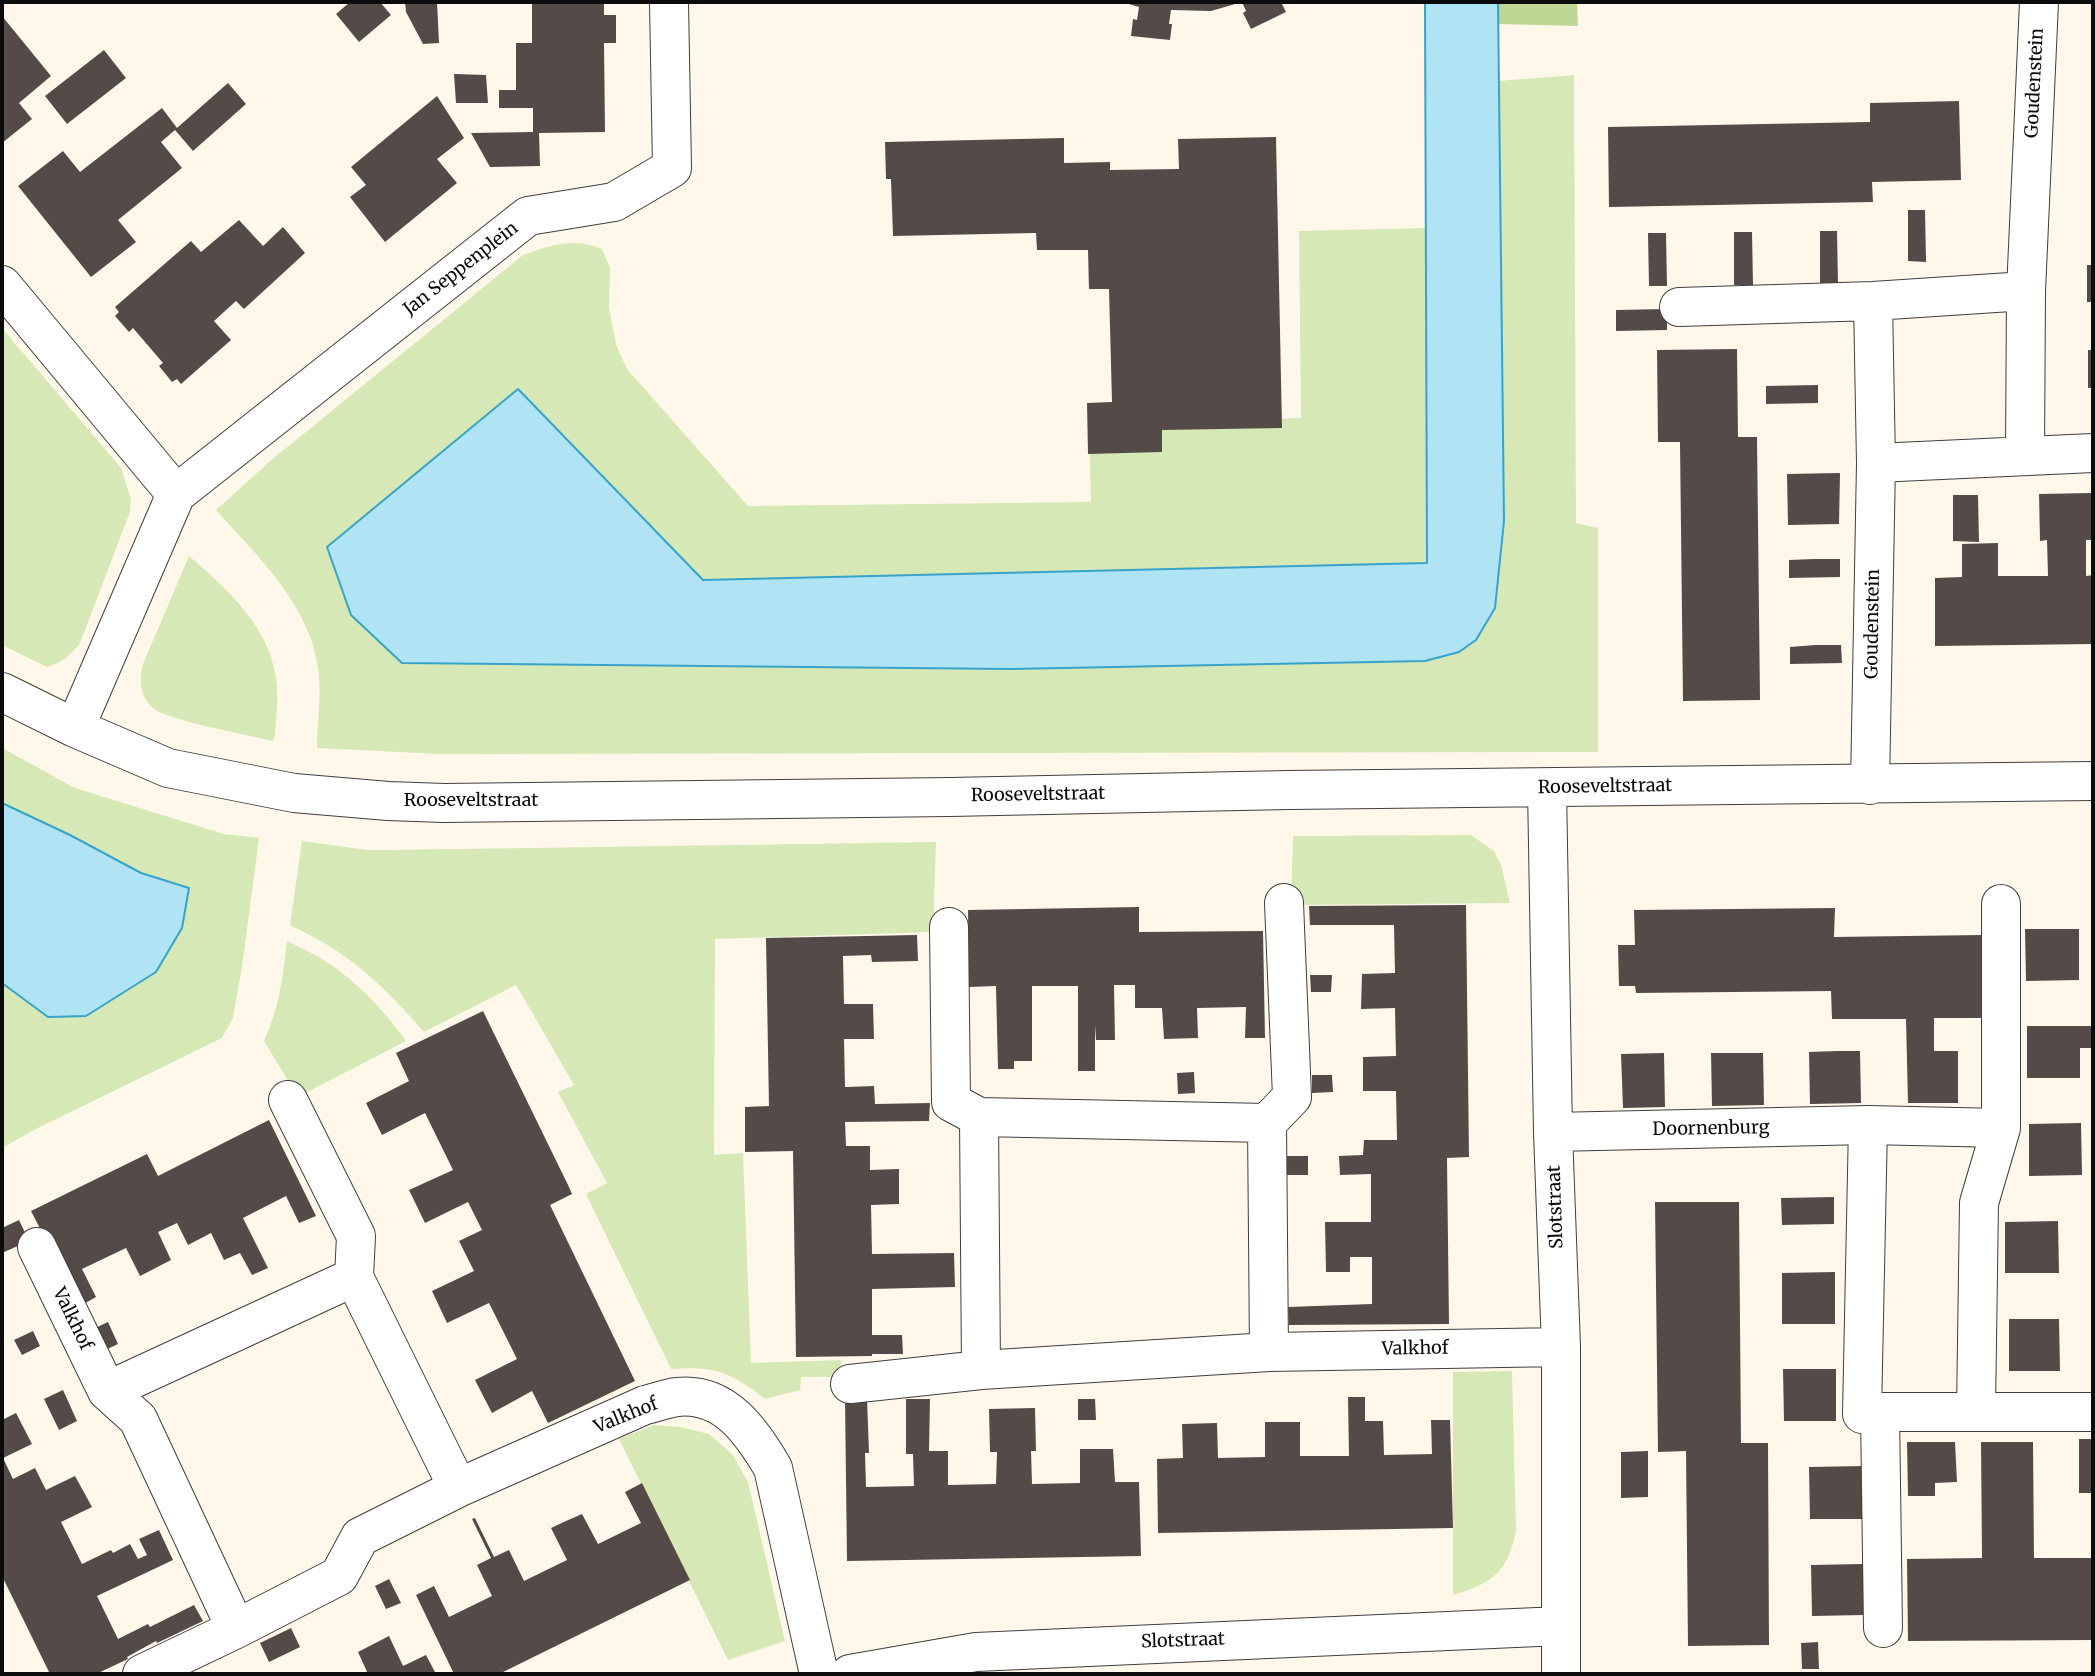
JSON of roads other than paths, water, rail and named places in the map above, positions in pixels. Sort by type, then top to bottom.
[{"type":"street","name":"Jan Seppenplein","points":[[75,728],[176,494],[528,216],[614,202],[672,168],[669,2]]},
{"type":"street","name":"Goudenstein","points":[[2025,455],[2026,291],[2039,2]]},
{"type":"street","points":[[2,285],[176,494]]},
{"type":"street","points":[[1679,307],[1872,301],[2026,291]]},
{"type":"street","name":"Goudenstein","points":[[1870,785],[1876,463],[1872,301]]},
{"type":"street","points":[[1876,463],[2093,453]]},
{"type":"street","name":"Rooseveltstraat","points":[[2,692],[75,728],[168,768],[294,793],[388,801],[444,803],[2093,781]]},
{"type":"street","name":"Slotstraat","points":[[1547,788],[1553,1132],[1561,1347],[1561,1674]]},
{"type":"street","points":[[1269,1352],[1267,1123],[1292,1097],[1284,903]]},
{"type":"street","points":[[1976,1411],[1979,1203],[2001,1128],[2001,904]]},
{"type":"street","points":[[949,928],[951,1102],[979,1116],[1267,1123]]},
{"type":"street","points":[[288,1100],[356,1236],[354,1277],[458,1488]]},
{"type":"street","points":[[979,1116],[981,1370]]},
{"type":"street","points":[[1868,1125],[1862,1414],[2093,1412]]},
{"type":"street","name":"Doornenburg","points":[[1553,1132],[1868,1125],[2001,1128]]},
{"type":"street","name":"Valkhof","points":[[37,1247],[107,1391],[138,1419],[236,1629]]},
{"type":"street","points":[[107,1391],[354,1277]]},
{"type":"street","name":"Valkhof","points":[[850,1384],[981,1370],[1269,1352],[1561,1347]]},
{"type":"street","name":"Valkhof","points":[[142,1674],[339,1576],[360,1536],[458,1488],[645,1405],[678,1397],[709,1399],[734,1416],[757,1441],[773,1468],[819,1674]]},
{"type":"street","points":[[1880,1412],[1883,1628]]},
{"type":"street","name":"Slotstraat","points":[[850,1674],[976,1652],[1136,1659],[1560,1626]]},
{"type":"water","points":[[1425,2],[1498,2],[1504,521],[1495,608],[1476,640],[1459,652],[1425,661],[1010,669],[402,663],[351,615],[327,547],[518,389],[703,580],[1427,563]]},
{"type":"water","points":[[2,803],[141,873],[189,888],[182,928],[156,972],[86,1016],[48,1017],[2,983]]}]
